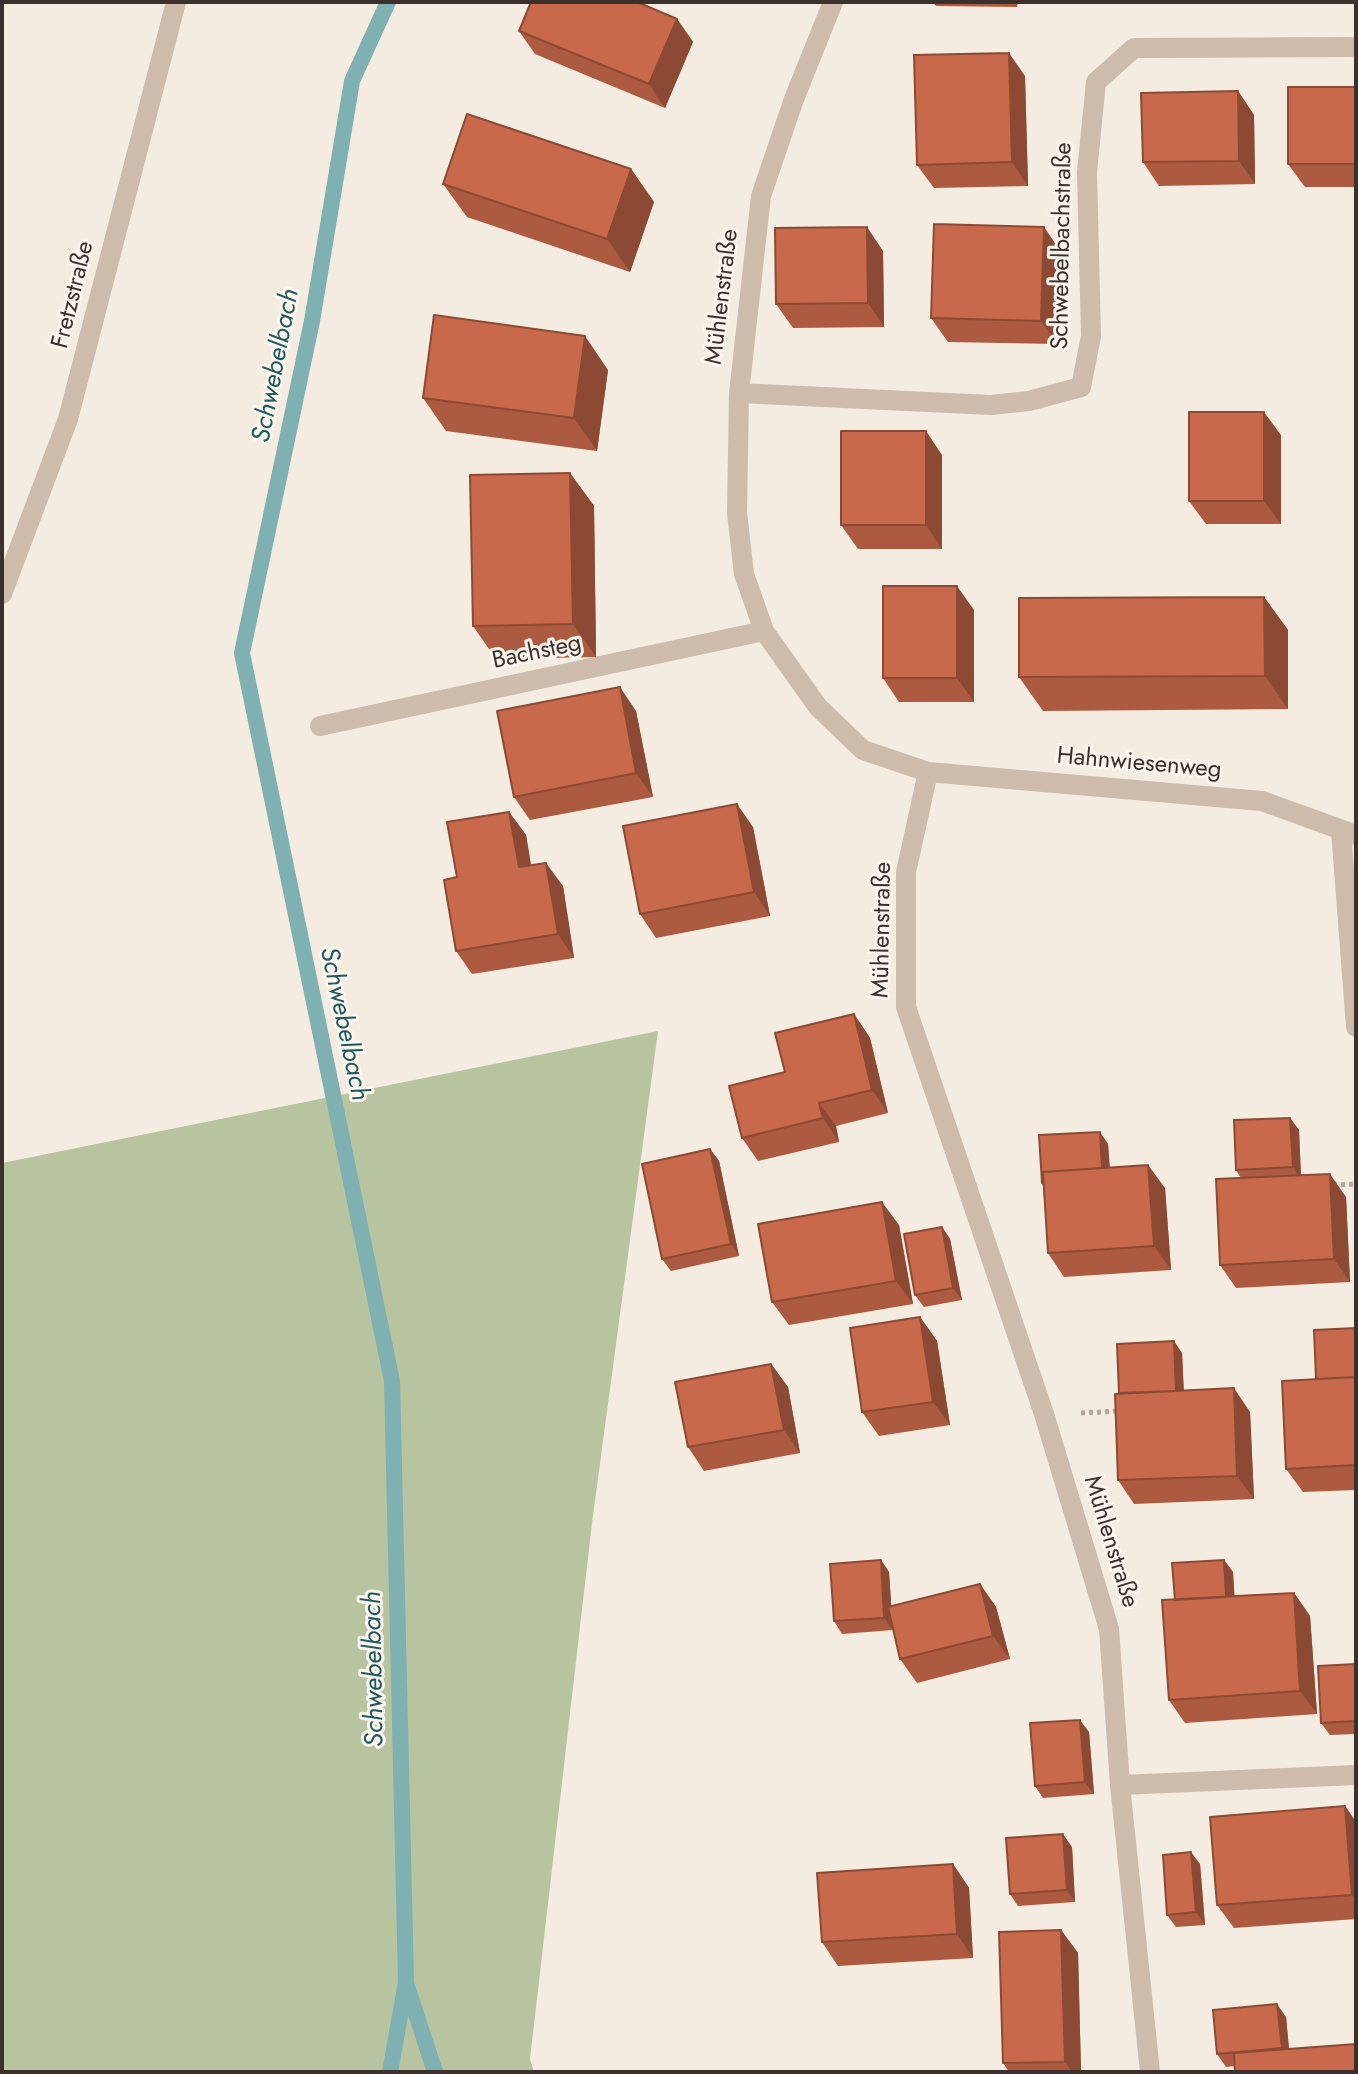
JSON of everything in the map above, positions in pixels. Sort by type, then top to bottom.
[{"type":"street","name":"Fretzstraße","points":[[2,594],[68,419],[176,2]]},
{"type":"street","name":"Mühlenstraße","points":[[833,2],[794,99],[761,196],[739,393],[737,513],[744,574],[764,631],[818,707],[863,750],[928,772],[906,872],[906,1007],[1044,1414],[1109,1629],[1120,1785],[1150,2072]]},
{"type":"street","name":"Schwebelbachstraße","points":[[739,393],[991,405],[1029,401],[1081,387],[1091,336],[1087,172],[1096,82],[1134,48],[1356,47]]},
{"type":"street","name":"Bachsteg","points":[[320,726],[764,631]]},
{"type":"street","name":"Hahnwiesenweg","points":[[928,772],[1262,801],[1348,832],[1356,1027]]},
{"type":"street","points":[[1120,1785],[1356,1775]]},
{"type":"path","points":[[1329,1186],[1356,1184]]},
{"type":"path","points":[[1044,1414],[1134,1411]]},
{"type":"green space","points":[[658,1031],[592,1523],[530,2059],[534,2072],[2,2072],[2,1163]]},
{"type":"building","points":[[531,2],[637,2],[677,19],[649,84],[519,31]]},
{"type":"building","points":[[1009,53],[1012,162],[917,165],[914,55]]},
{"type":"building","points":[[1288,87],[1356,87],[1356,164],[1288,164]]},
{"type":"building","points":[[1238,91],[1239,161],[1143,162],[1141,93]]},
{"type":"building","points":[[467,114],[631,169],[607,239],[443,184]]},
{"type":"building","points":[[934,224],[1044,227],[1041,321],[931,318]]},
{"type":"building","points":[[867,227],[868,303],[776,304],[775,228]]},
{"type":"building","points":[[434,315],[585,336],[574,418],[423,398]]},
{"type":"building","points":[[1189,412],[1264,412],[1264,501],[1189,501]]},
{"type":"building","points":[[841,431],[926,431],[926,525],[841,525]]},
{"type":"building","points":[[570,473],[573,624],[473,626],[470,475]]},
{"type":"building","points":[[883,586],[957,586],[957,678],[883,678]]},
{"type":"building","points":[[1264,597],[1265,676],[1019,677],[1019,598]]},
{"type":"building","points":[[620,687],[636,773],[514,797],[497,711]]},
{"type":"building","points":[[737,804],[754,892],[640,914],[623,826]]},
{"type":"building","points":[[509,812],[519,867],[546,863],[558,934],[456,951],[444,880],[457,877],[447,822]]},
{"type":"building","points":[[854,1014],[872,1090],[819,1103],[823,1118],[742,1138],[729,1086],[785,1072],[775,1033]]},
{"type":"building","points":[[1290,1118],[1293,1167],[1236,1170],[1234,1120]]},
{"type":"building","points":[[1100,1132],[1102,1168],[1043,1172],[1042,1183],[1039,1135]]},
{"type":"building","points":[[710,1149],[731,1244],[662,1259],[642,1164]]},
{"type":"building","points":[[1148,1165],[1154,1246],[1048,1253],[1043,1172]]},
{"type":"building","points":[[1330,1174],[1334,1259],[1220,1265],[1216,1179]]},
{"type":"building","points":[[882,1202],[896,1281],[772,1302],[758,1224]]},
{"type":"building","points":[[942,1227],[953,1288],[915,1295],[904,1234]]},
{"type":"building","points":[[920,1317],[933,1402],[862,1412],[850,1328]]},
{"type":"building","points":[[1356,1328],[1356,1377],[1316,1379],[1314,1330]]},
{"type":"building","points":[[1174,1341],[1176,1391],[1119,1393],[1117,1344]]},
{"type":"building","points":[[771,1364],[784,1430],[688,1447],[675,1382]]},
{"type":"building","points":[[1356,1377],[1356,1465],[1286,1469],[1282,1381]]},
{"type":"building","points":[[1234,1388],[1237,1476],[1118,1480],[1115,1394]]},
{"type":"building","points":[[881,1560],[884,1618],[834,1621],[830,1564]]},
{"type":"building","points":[[1224,1560],[1226,1597],[1175,1600],[1172,1563]]},
{"type":"building","points":[[980,1584],[993,1636],[900,1659],[888,1607]]},
{"type":"building","points":[[1294,1593],[1300,1691],[1169,1700],[1162,1600]]},
{"type":"building","points":[[1356,1664],[1356,1721],[1321,1723],[1318,1666]]},
{"type":"building","points":[[1080,1720],[1085,1782],[1035,1786],[1030,1723]]},
{"type":"building","points":[[1345,1806],[1352,1895],[1217,1905],[1210,1817]]},
{"type":"building","points":[[1063,1834],[1067,1890],[1010,1894],[1006,1838]]},
{"type":"building","points":[[1191,1852],[1196,1912],[1167,1915],[1163,1855]]},
{"type":"building","points":[[953,1864],[957,1934],[822,1942],[817,1873]]},
{"type":"building","points":[[1061,1930],[1065,2062],[1003,2063],[999,1932]]},
{"type":"building","points":[[1277,2004],[1282,2048],[1217,2054],[1213,2010]]},
{"type":"building","points":[[1356,2044],[1356,2072],[1235,2072],[1234,2053]]},
{"type":"waterway","name":"Schwebelbach","points":[[388,2],[352,81],[312,321],[242,653],[392,1381],[406,1982],[390,2072]]},
{"type":"waterway","points":[[407,1986],[435,2072]]}]
